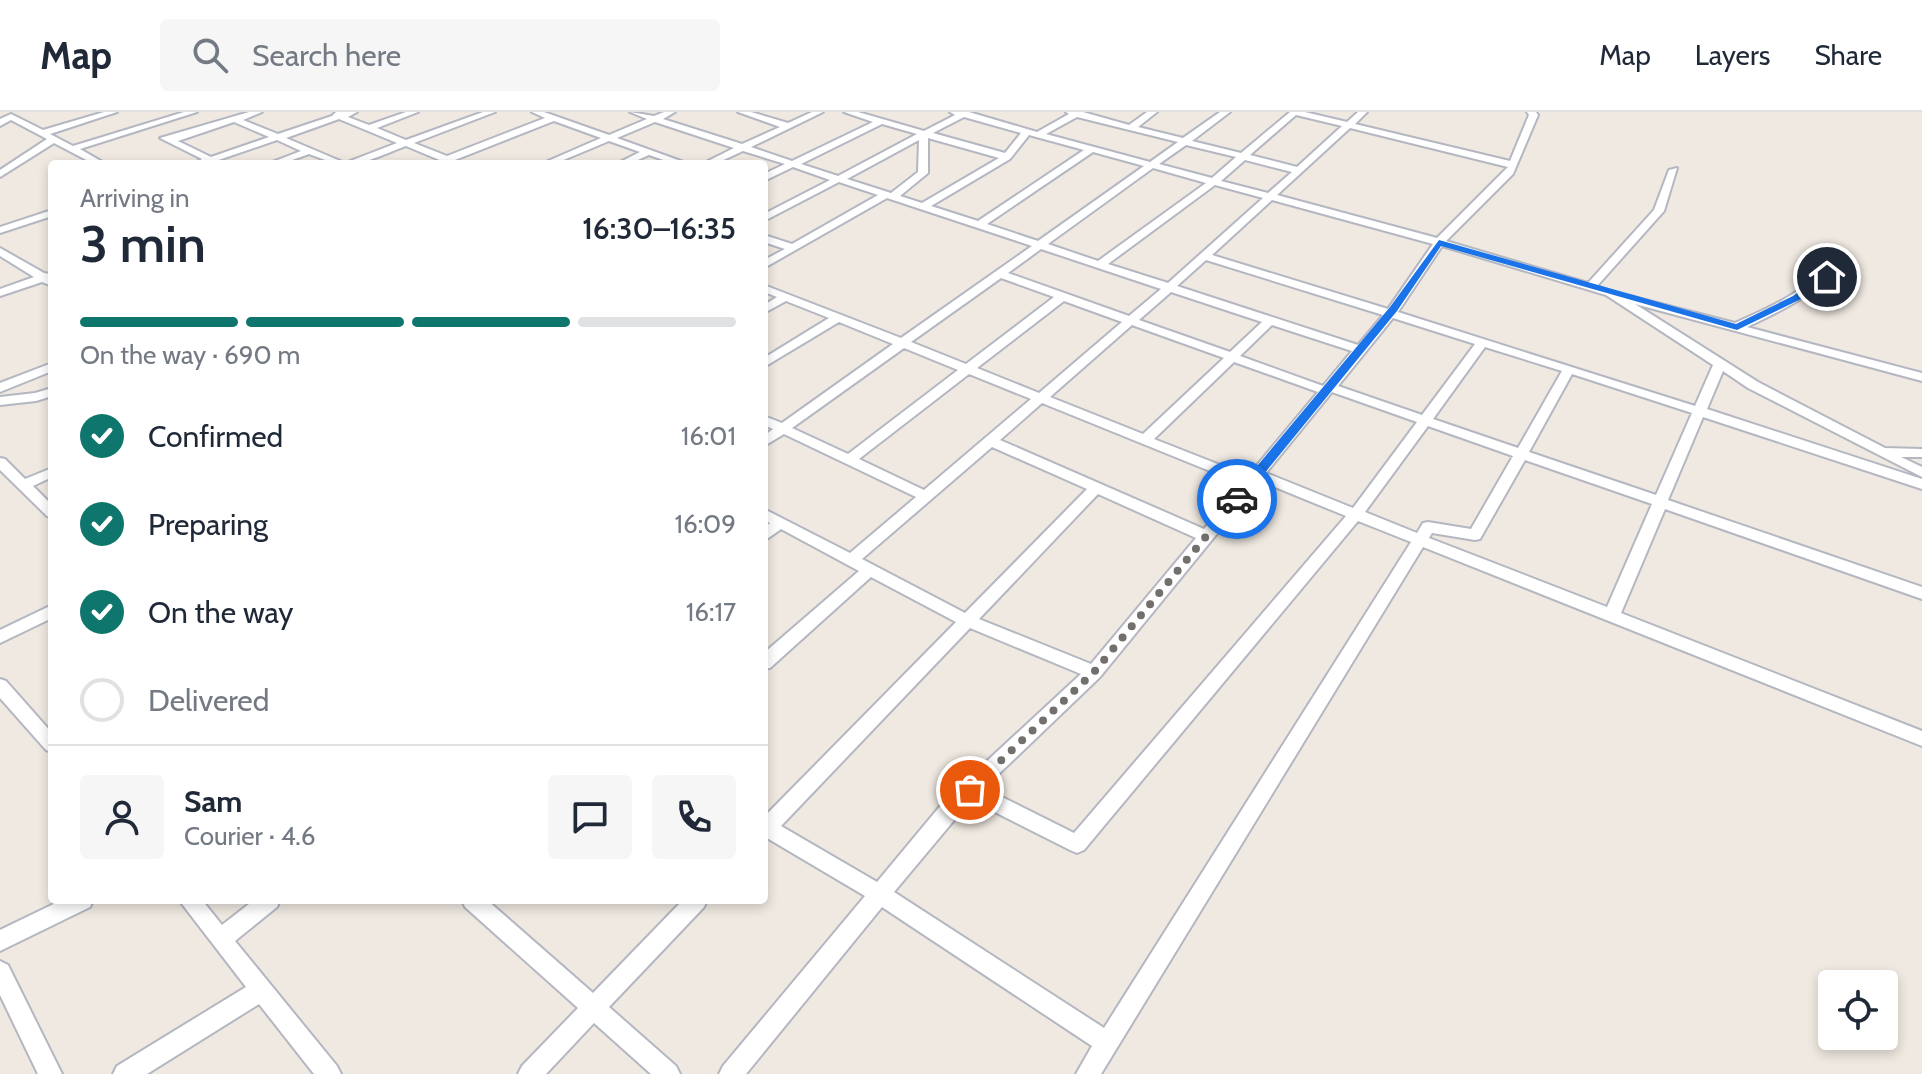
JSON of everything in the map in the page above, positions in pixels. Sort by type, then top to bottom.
[{"type":"street","points":[[42,133],[113,112]]},
{"type":"street","points":[[72,149],[193,112]]},
{"type":"street","points":[[170,140],[258,112]]},
{"type":"street","points":[[328,112],[446,160],[554,118]]},
{"type":"street","points":[[143,127],[211,160],[353,112]]},
{"type":"street","points":[[369,128],[414,112]]},
{"type":"street","points":[[360,160],[491,112]]},
{"type":"street","points":[[536,112],[673,160]]},
{"type":"street","points":[[634,112],[1360,350]]},
{"type":"street","points":[[556,160],[671,112]]},
{"type":"street","points":[[742,112],[788,126]]},
{"type":"street","points":[[716,160],[819,112]]},
{"type":"street","points":[[848,112],[1007,157]]},
{"type":"street","points":[[1130,128],[1153,112]]},
{"type":"street","points":[[768,439],[1226,112]]},
{"type":"street","points":[[1099,265],[1212,183],[1294,112],[1350,124],[1432,148],[1513,165]]},
{"type":"street","points":[[851,560],[1169,288],[1363,112]]},
{"type":"street","points":[[731,1074],[970,790],[1094,672],[1390,313],[1439,242],[1510,172],[1534,115],[1531,112]]},
{"type":"street","points":[[768,216],[961,113],[1922,377]]},
{"type":"street","points":[[924,206],[1007,157],[1032,134],[1075,113],[1300,171]]},
{"type":"street","points":[[0,124],[10,114],[93,160]]},
{"type":"street","points":[[234,119],[331,160]]},
{"type":"street","points":[[768,176],[880,122]]},
{"type":"street","points":[[768,263],[891,195],[923,173],[924,134]]},
{"type":"street","points":[[0,174],[54,139]]},
{"type":"street","points":[[979,225],[1090,150]]},
{"type":"street","points":[[283,160],[309,151]]},
{"type":"street","points":[[630,160],[649,151]]},
{"type":"street","points":[[1590,287],[1659,211],[1674,170]]},
{"type":"street","points":[[0,230],[48,214]]},
{"type":"street","points":[[768,239],[793,248]]},
{"type":"street","points":[[0,251],[48,277]]},
{"type":"street","points":[[1204,256],[1569,369],[1922,484]]},
{"type":"street","points":[[1737,327],[1796,298],[1827,277],[1839,258]]},
{"type":"street","points":[[998,273],[1232,357],[1922,593]]},
{"type":"street","points":[[0,293],[48,278]]},
{"type":"street","points":[[768,290],[1145,440],[1356,514],[1922,739]]},
{"type":"street","points":[[1610,293],[1720,363],[1922,473]]},
{"type":"street","points":[[849,460],[1063,296]]},
{"type":"street","points":[[768,308],[785,297]]},
{"type":"street","points":[[768,361],[837,318]]},
{"type":"street","points":[[1145,440],[1270,321]]},
{"type":"street","points":[[970,790],[1077,844],[1356,514],[1483,342]]},
{"type":"street","points":[[1611,616],[1720,363]]},
{"type":"street","points":[[0,388],[48,369]]},
{"type":"street","points":[[1088,1074],[1428,527],[1475,535],[1569,369]]},
{"type":"street","points":[[0,401],[48,393]]},
{"type":"street","points":[[768,422],[926,496]]},
{"type":"street","points":[[990,441],[1206,536]]},
{"type":"street","points":[[1882,452],[1922,453]]},
{"type":"street","points":[[0,462],[48,509]]},
{"type":"street","points":[[24,485],[48,474]]},
{"type":"street","points":[[768,825],[1096,488]]},
{"type":"street","points":[[768,516],[965,620],[1094,672]]},
{"type":"street","points":[[768,533],[781,522]]},
{"type":"street","points":[[768,659],[870,570]]},
{"type":"street","points":[[0,637],[48,613]]},
{"type":"street","points":[[0,687],[48,741]]},
{"type":"street","points":[[768,830],[880,894],[1107,1043]]},
{"type":"street","points":[[0,941],[75,904]]},
{"type":"street","points":[[192,904],[329,1074]]},
{"type":"street","points":[[221,939],[265,904]]},
{"type":"street","points":[[484,904],[593,1008],[668,1074]]},
{"type":"street","points":[[530,1074],[693,904]]},
{"type":"street","points":[[0,972],[50,1074]]},
{"type":"street","points":[[125,1074],[263,989]]},
{"type":"way so far","points":[[970,790],[1094,672],[1237,499]]},
{"type":"route","points":[[1237,499],[1394,309],[1439,242],[1737,327],[1796,298],[1827,277]]}]
